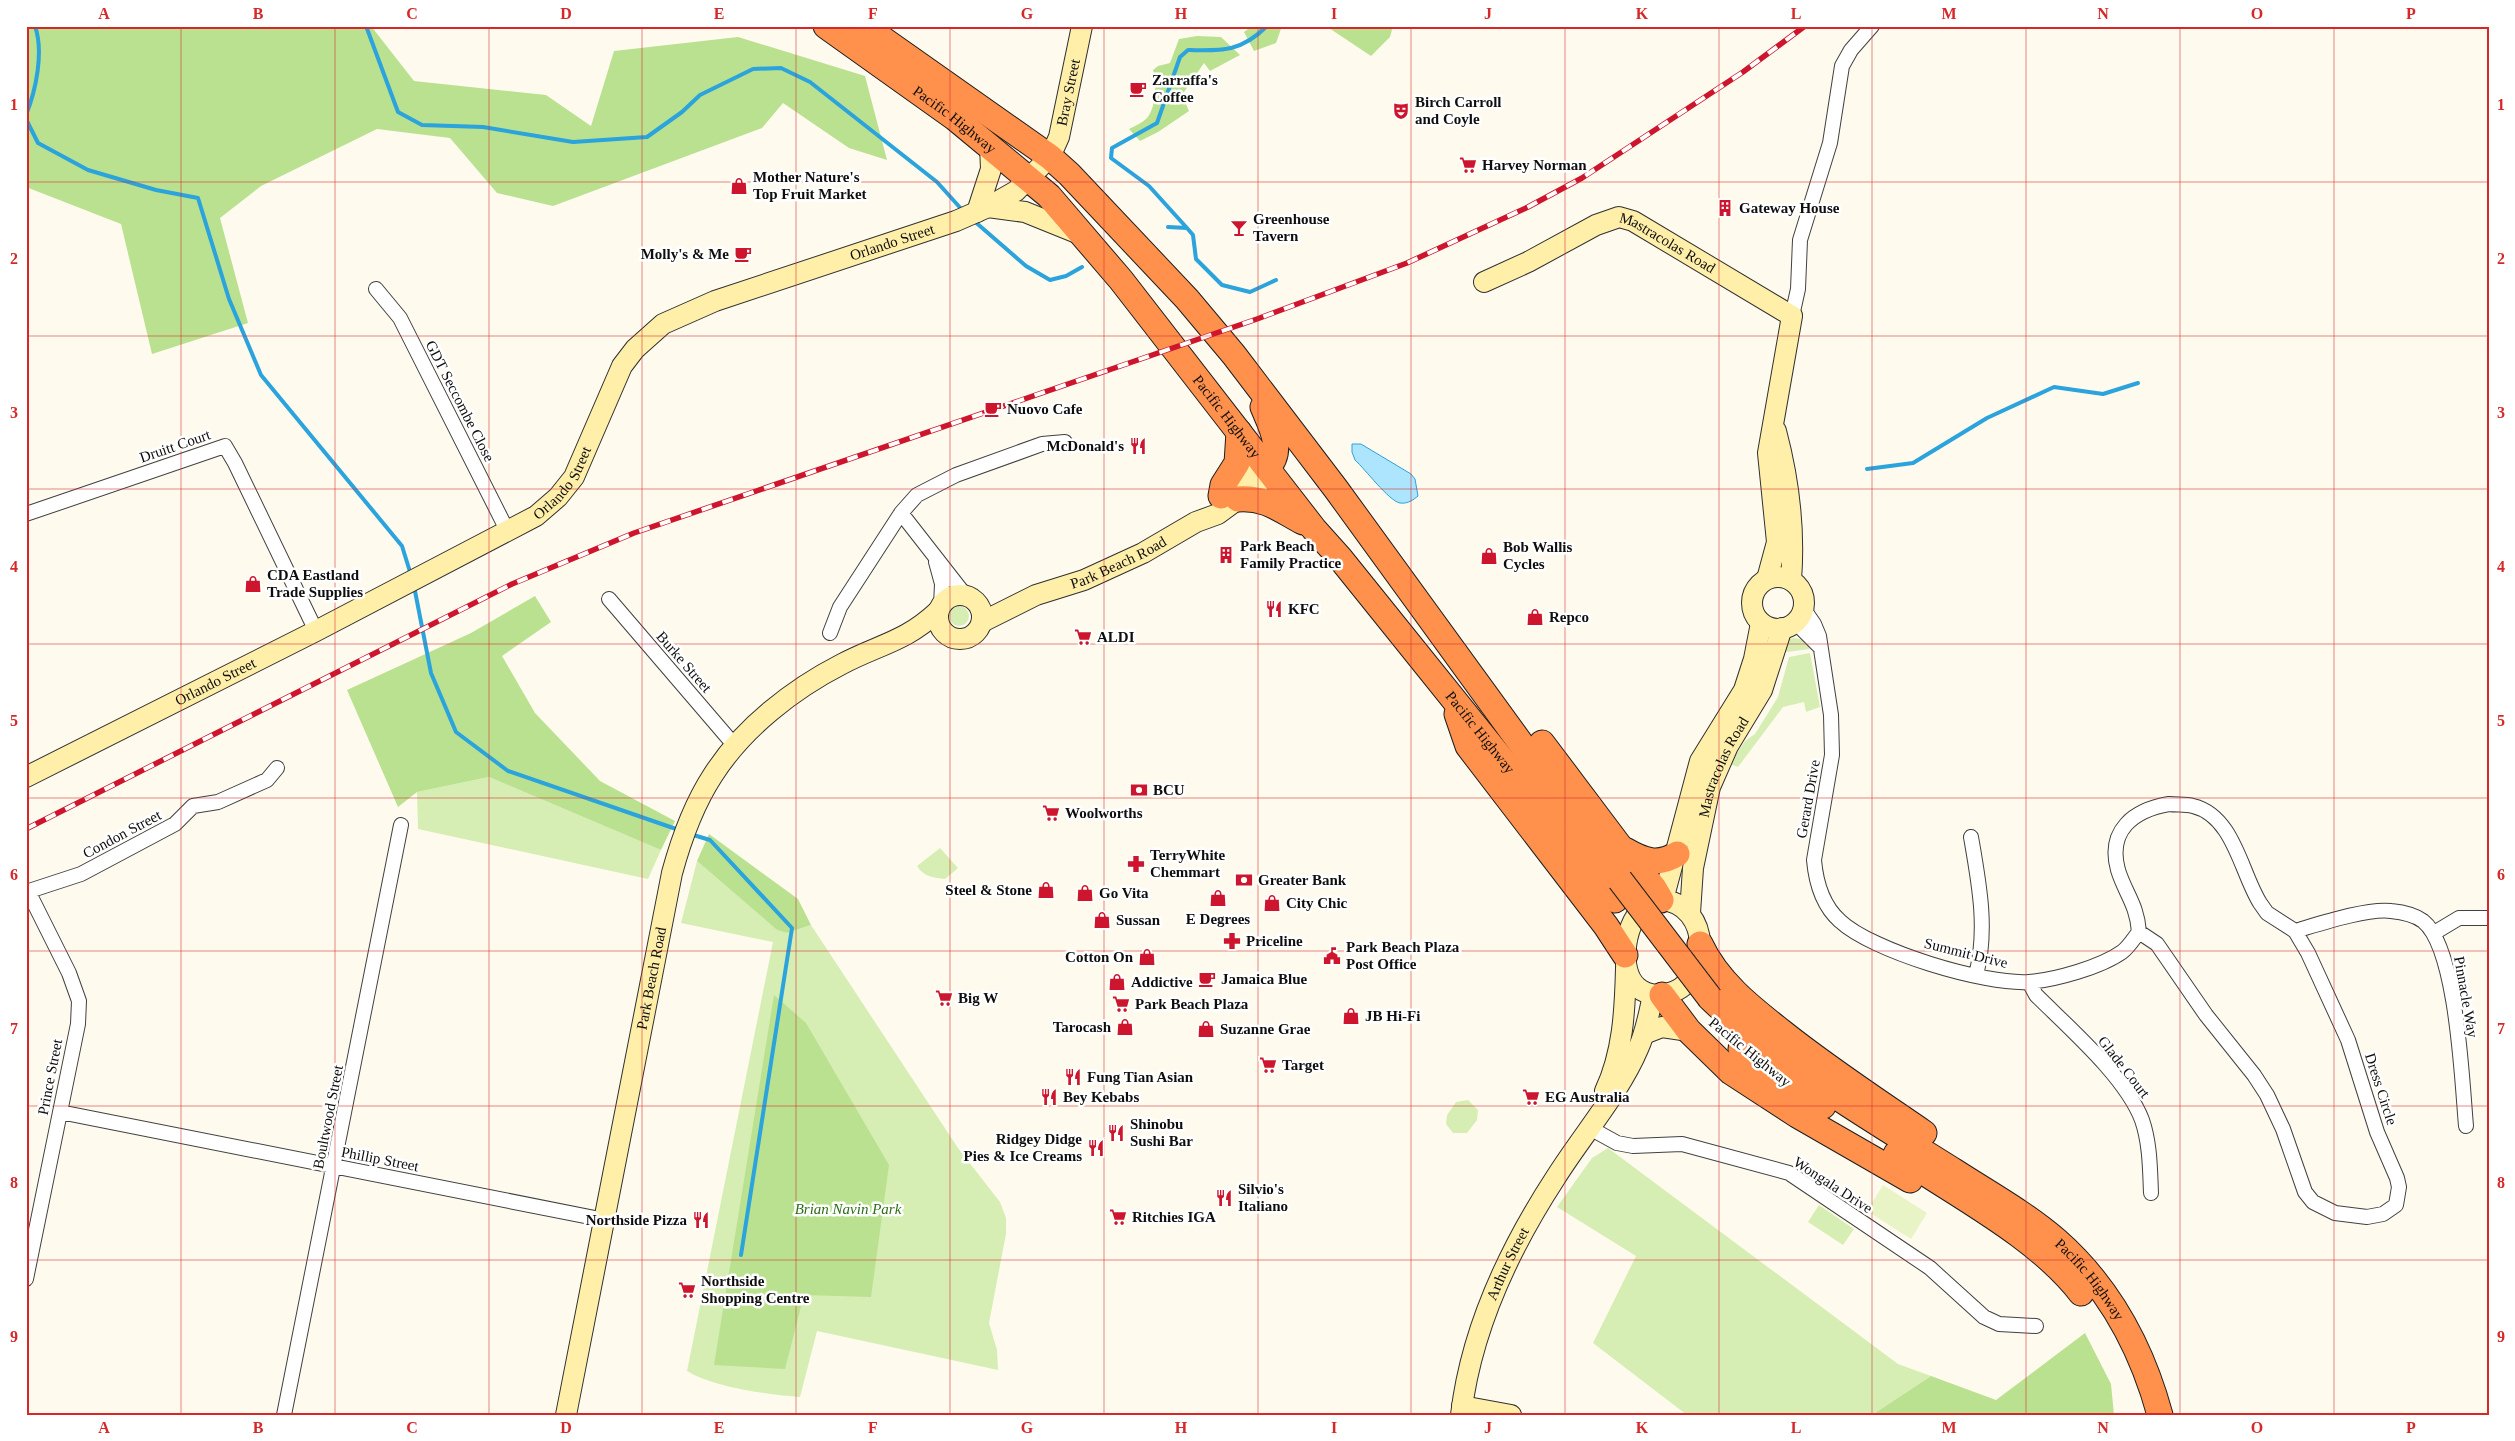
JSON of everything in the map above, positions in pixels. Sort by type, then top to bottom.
[{"type":"highway","name":"Pacific Highway","points":[[826,26],[955,118],[990,146],[1049,196],[1086,236],[1314,528],[1451,697],[1618,890]]},
{"type":"highway","name":"Pacific Highway","points":[[864,26],[985,109],[1050,157],[1069,174],[1187,300],[1252,379],[1336,489],[1537,766],[1701,1015],[1780,1079],[1861,1129],[1941,1185],[2014,1231],[2068,1276],[2110,1333],[2138,1393],[2142,1415]]},
{"type":"highway","points":[[1252,379],[1275,439],[1275,458],[1267,468]]},
{"type":"highway","points":[[1239,432],[1237,463],[1223,485],[1229,498],[1252,498],[1266,501],[1314,528]]},
{"type":"highway","points":[[1267,468],[1281,468],[1292,473],[1491,726],[1537,766]]},
{"type":"highway","points":[[1336,489],[1447,618],[1662,900]]},
{"type":"highway","points":[[1451,697],[1468,746],[1606,926],[1626,959]]},
{"type":"highway","points":[[1621,848],[1641,860],[1653,862],[1666,861],[1677,854]]},
{"type":"highway","points":[[1700,944],[1708,962],[1745,1003],[1817,1060],[1957,1156],[1976,1185]]},
{"type":"highway","points":[[1658,995],[1701,1015]]},
{"type":"highway","name":"Pacific Highway","points":[[1701,1015],[1742,1029],[1863,1114],[1976,1185],[2057,1241],[2108,1300],[2131,1338],[2150,1377],[2160,1415]]},
{"type":"street","name":"Bray Street","points":[[1050,157],[1059,137],[1082,26]]},
{"type":"street","points":[[1767,579],[1777,542],[1768,453],[1798,289],[1800,240],[1830,143],[1842,66],[1851,50],[1872,26]]},
{"type":"street","points":[[990,146],[992,169],[983,209],[1025,212],[1086,236]]},
{"type":"street","name":"Orlando Street","points":[[26,777],[316,631],[536,516],[566,488],[581,464],[622,366],[635,349],[663,324],[715,301],[956,221],[1012,193],[1050,157]]},
{"type":"street","name":"Mastracolas Road","points":[[1484,282],[1528,262],[1596,225],[1619,217],[1634,221],[1792,316]]},
{"type":"street","name":"GDT Seccombe Close","points":[[376,289],[400,318],[508,532]]},
{"type":"street","points":[[1774,422],[1782,452],[1792,514],[1791,580]]},
{"type":"street","points":[[830,633],[840,607],[901,513],[917,495],[956,475],[1042,444],[1065,442]]},
{"type":"street","name":"Druitt Court","points":[[26,514],[225,446],[316,631]]},
{"type":"street","name":"Park Beach Road","points":[[982,622],[1036,595],[1084,580],[1143,553],[1196,522],[1229,498],[1260,483],[1267,468]]},
{"type":"street","points":[[901,513],[934,555],[981,608],[982,622],[978,629],[968,638],[960,639],[948,635],[939,625],[942,584],[934,555]]},
{"type":"street","points":[[1783,577],[1791,580],[1802,592],[1793,619],[1774,628],[1761,623],[1756,617],[1752,601],[1757,587],[1767,579],[1783,577]]},
{"type":"street","name":"Park Beach Road","points":[[971,598],[1036,595]]},
{"type":"street","points":[[939,608],[951,596],[971,598]]},
{"type":"street","name":"Burke Street","points":[[609,599],[735,746]]},
{"type":"street","name":"Park Beach Road","points":[[566,1415],[650,986],[680,844],[692,817],[712,775],[735,746],[772,710],[810,680],[857,656],[896,642],[921,627],[939,608]]},
{"type":"street","name":"Mastracolas Road","points":[[1690,912],[1694,861],[1710,787],[1728,746],[1762,690],[1793,619]]},
{"type":"street","name":"Gerard Drive","points":[[1793,619],[1814,624],[1821,647],[1831,715],[1832,755],[1816,846],[1815,876],[1828,908],[1838,920],[1863,937]]},
{"type":"street","name":"Mastracolas Road","points":[[1662,900],[1677,854],[1700,761],[1744,690],[1754,659],[1761,623]]},
{"type":"street","name":"Park Beach Road","points":[[896,642],[948,635]]},
{"type":"street","name":"Condon Street","points":[[27,891],[81,874],[175,824],[192,806],[226,799],[267,780],[277,768]]},
{"type":"street","name":"Dress Circle","points":[[2169,804],[2194,806],[2210,815],[2223,827],[2260,903],[2267,913],[2295,931],[2330,998],[2348,1040],[2377,1132],[2398,1178],[2399,1196],[2396,1204],[2377,1216],[2335,1213],[2313,1202],[2304,1192],[2277,1114],[2254,1075],[2206,1015],[2157,944],[2139,932],[2134,904],[2118,871],[2115,854],[2118,840],[2126,824],[2136,814],[2151,807],[2169,804]]},
{"type":"street","name":"Boultwood Street","points":[[284,1415],[335,1166],[401,825]]},
{"type":"street","points":[[1971,837],[1982,920],[1982,944],[1976,975]]},
{"type":"street","name":"Prince Street","points":[[26,1279],[78,1024],[80,1001],[69,973],[27,891]]},
{"type":"street","points":[[1662,900],[1674,901],[1690,912],[1698,929],[1700,944],[1695,972],[1690,981],[1681,989],[1658,995],[1635,986],[1629,977],[1626,959],[1629,933],[1634,920],[1647,905],[1662,900]]},
{"type":"street","name":"Pinnacle Way","points":[[2295,931],[2346,917],[2389,910],[2423,921],[2434,933],[2444,956],[2452,996],[2466,1126]]},
{"type":"street","points":[[2434,933],[2459,918],[2489,918]]},
{"type":"street","name":"Summit Drive","points":[[1863,937],[1914,958],[1976,975],[2029,982],[2097,965],[2122,952],[2139,932]]},
{"type":"street","name":"Arthur Street","points":[[1588,1127],[1607,1088],[1618,1055],[1625,1011],[1626,959]]},
{"type":"street","name":"Glade Court","points":[[2029,982],[2036,995],[2096,1056],[2136,1108],[2147,1143],[2151,1193]]},
{"type":"street","name":"Arthur Street","points":[[1462,1411],[1478,1337],[1509,1256],[1528,1221],[1588,1127],[1626,1073],[1644,1034],[1658,995]]},
{"type":"street","points":[[1644,1034],[1701,1015]]},
{"type":"street","name":"Phillip Street","points":[[60,1112],[605,1220]]},
{"type":"street","name":"Wongala Drive","points":[[1588,1127],[1617,1143],[1633,1146],[1682,1144],[1788,1173],[1930,1268],[1984,1316],[2006,1325],[2036,1326]]},
{"type":"street","points":[[1462,1411],[1512,1415]]},
{"type":"green space","points":[[26,26],[371,26],[414,81],[546,95],[591,126],[614,51],[738,37],[865,76],[887,160],[849,148],[783,103],[762,128],[553,206],[497,193],[450,138],[377,129],[261,186],[220,218],[248,323],[152,354],[121,224],[26,187]]},
{"type":"green space","points":[[1252,26],[1282,26],[1276,43],[1254,51],[1244,32]]},
{"type":"green space","points":[[1326,26],[1393,26],[1390,37],[1371,56]]},
{"type":"green space","points":[[1197,36],[1221,37],[1240,55],[1210,71],[1204,63],[1182,95],[1189,111],[1158,132],[1140,141],[1129,129],[1145,120],[1150,114],[1154,102],[1155,88],[1153,70],[1158,66],[1170,63],[1179,39]]},
{"type":"green space","points":[[535,596],[551,622],[502,656],[535,713],[600,781],[675,821],[661,850],[489,777],[417,792],[398,807],[347,690],[471,633]]},
{"type":"green space","points":[[959,606],[966,609],[969,616],[966,623],[959,626],[952,623],[949,616],[952,609]]},
{"type":"green space","points":[[1788,639],[1805,640],[1810,649],[1787,652],[1782,648]]},
{"type":"green space","points":[[1810,653],[1820,707],[1806,712],[1804,702],[1783,707],[1738,767],[1730,764],[1745,741],[1755,734],[1778,697],[1789,657]]},
{"type":"green space","points":[[489,777],[661,850],[648,879],[418,829],[417,792]]},
{"type":"green space","points":[[709,834],[798,899],[811,925],[787,933],[777,930],[697,861]]},
{"type":"green space","points":[[940,848],[958,868],[945,879],[926,875],[917,866]]},
{"type":"green space","name":"Brian Navin Park","points":[[697,861],[777,930],[787,933],[811,925],[958,1148],[1000,1202],[1006,1218],[1006,1234],[989,1323],[997,1350],[998,1370],[817,1331],[800,1397],[726,1386],[698,1377],[687,1371],[773,942],[681,923]]},
{"type":"green space","points":[[774,995],[806,1023],[889,1165],[871,1297],[804,1295],[785,1369],[714,1365]]},
{"type":"green space","points":[[1468,1100],[1478,1110],[1477,1120],[1467,1133],[1453,1133],[1446,1124],[1447,1115],[1456,1102]]},
{"type":"green space","points":[[1608,1148],[1898,1364],[1931,1376],[1872,1415],[1687,1415],[1593,1343],[1636,1256],[1557,1207],[1592,1158]]},
{"type":"green space","points":[[1883,1185],[1927,1213],[1911,1239],[1867,1211]]},
{"type":"green space","points":[[1819,1205],[1854,1229],[1843,1245],[1808,1222]]},
{"type":"green space","points":[[2085,1333],[2111,1384],[2114,1415],[1872,1415],[1931,1376],[1996,1400]]},
{"type":"water","points":[[1352,444],[1361,444],[1411,474],[1415,479],[1418,496],[1403,503],[1395,501],[1355,460]]},
{"type":"waterway","points":[[26,115],[38,71],[39,47],[35,26]]},
{"type":"waterway","points":[[366,26],[398,112],[422,125],[483,127],[573,142],[647,137],[682,112],[700,95],[753,69],[781,68],[810,82],[937,182],[964,212]]},
{"type":"waterway","points":[[1187,228],[1149,186],[1111,158],[1112,148],[1157,123],[1180,57],[1188,50],[1221,50],[1240,45],[1258,35],[1267,26]]},
{"type":"waterway","points":[[26,119],[38,143],[88,170],[156,190],[198,198],[229,299],[261,375],[402,546],[411,575]]},
{"type":"waterway","points":[[973,220],[1026,266],[1050,280],[1066,276],[1082,267]]},
{"type":"waterway","points":[[1168,227],[1187,228],[1193,235],[1196,259],[1222,285],[1250,292],[1276,280]]},
{"type":"waterway","points":[[1867,469],[1913,463],[1987,418],[2054,387],[2103,394],[2138,383]]},
{"type":"waterway","points":[[414,586],[431,673],[456,732],[508,771],[679,830]]},
{"type":"waterway","points":[[690,834],[710,840],[792,928],[741,1255]]},
{"type":"railway","points":[[26,829],[512,584],[634,533],[1257,319],[1407,263],[1528,207],[1582,178],[1743,72],[1805,26]]},
{"type":"place","name":"Zarraffa's Coffee","points":[[1138,89]]},
{"type":"place","name":"Birch Carroll and Coyle","points":[[1401,111]]},
{"type":"place","name":"Harvey Norman","points":[[1468,165]]},
{"type":"place","name":"Mother Nature's Top Fruit Market","points":[[739,186]]},
{"type":"place","name":"Gateway House","points":[[1725,208]]},
{"type":"place","name":"Greenhouse Tavern","points":[[1239,228]]},
{"type":"place","name":"Molly's & Me","points":[[743,254]]},
{"type":"place","name":"Nuovo Cafe","points":[[993,409]]},
{"type":"place","name":"McDonald's","points":[[1138,446]]},
{"type":"place","name":"Park Beach Family Practice","points":[[1226,555]]},
{"type":"place","name":"Bob Wallis Cycles","points":[[1489,556]]},
{"type":"place","name":"CDA Eastland Trade Supplies","points":[[253,584]]},
{"type":"place","name":"KFC","points":[[1274,609]]},
{"type":"place","name":"Repco","points":[[1535,617]]},
{"type":"place","name":"ALDI","points":[[1083,637]]},
{"type":"place","name":"BCU","points":[[1139,790]]},
{"type":"place","name":"Woolworths","points":[[1051,813]]},
{"type":"place","name":"TerryWhite Chemmart","points":[[1136,864]]},
{"type":"place","name":"Greater Bank","points":[[1244,880]]},
{"type":"place","name":"Steel & Stone","points":[[1046,890]]},
{"type":"place","name":"Go Vita","points":[[1085,893]]},
{"type":"place","name":"E Degrees","points":[[1218,898]]},
{"type":"place","name":"City Chic","points":[[1272,903]]},
{"type":"place","name":"Sussan","points":[[1102,920]]},
{"type":"place","name":"Priceline","points":[[1232,941]]},
{"type":"place","name":"Park Beach Plaza Post Office","points":[[1332,956]]},
{"type":"place","name":"Cotton On","points":[[1147,957]]},
{"type":"place","name":"Jamaica Blue","points":[[1207,979]]},
{"type":"place","name":"Addictive","points":[[1117,982]]},
{"type":"place","name":"Big W","points":[[944,998]]},
{"type":"place","name":"Park Beach Plaza","points":[[1121,1004]]},
{"type":"place","name":"JB Hi-Fi","points":[[1351,1016]]},
{"type":"place","name":"Tarocash","points":[[1125,1027]]},
{"type":"place","name":"Suzanne Grae","points":[[1206,1029]]},
{"type":"place","name":"Target","points":[[1268,1065]]},
{"type":"place","name":"Fung Tian Asian","points":[[1073,1077]]},
{"type":"place","name":"Bey Kebabs","points":[[1049,1097]]},
{"type":"place","name":"EG Australia","points":[[1531,1097]]},
{"type":"place","name":"Shinobu Sushi Bar","points":[[1116,1133]]},
{"type":"place","name":"Ridgey Didge Pies & Ice Creams","points":[[1096,1148]]},
{"type":"place","name":"Silvio's Italiano","points":[[1224,1198]]},
{"type":"place","name":"Ritchies IGA","points":[[1118,1217]]},
{"type":"place","name":"Northside Pizza","points":[[701,1220]]},
{"type":"place","name":"Northside Shopping Centre","points":[[687,1290]]}]
